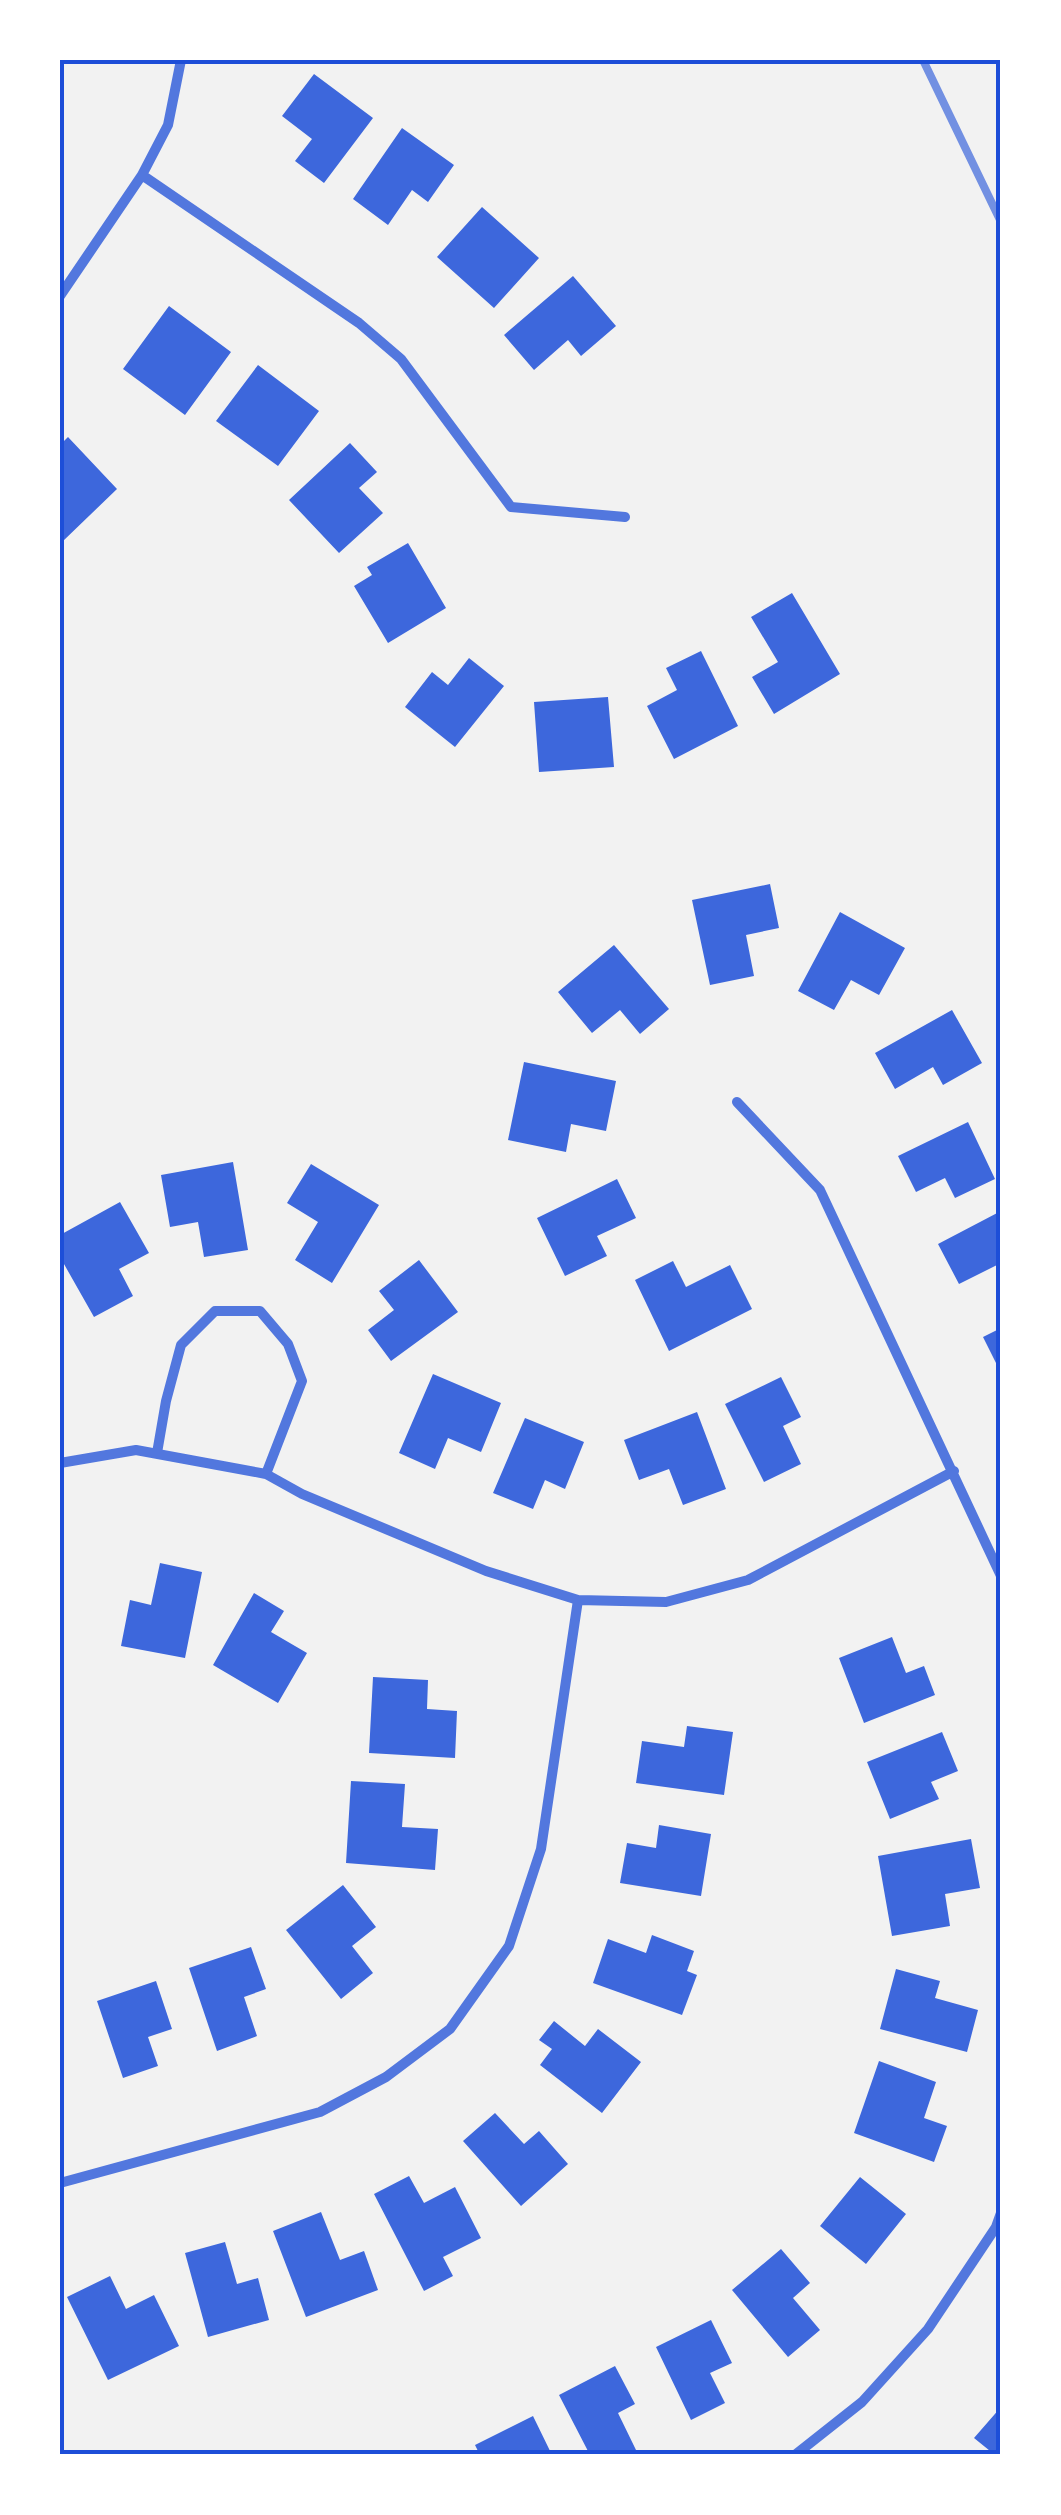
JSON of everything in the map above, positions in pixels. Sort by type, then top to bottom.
[{"type":"street","points":[[60,296],[142,175],[168,125],[181,60]]},
{"type":"street","points":[[142,175],[343,312],[402,359],[511,507],[625,517]]},
{"type":"street","points":[[736,1102],[820,1190],[1001,1576]]},
{"type":"street","points":[[158,1452],[181,1345],[215,1311],[260,1311],[288,1344],[302,1382],[266,1474]]},
{"type":"street","points":[[60,1463],[136,1450],[266,1474],[302,1494],[486,1571],[578,1600],[666,1602],[748,1580],[954,1472]]},
{"type":"street","points":[[60,2183],[320,2112],[386,2077],[450,2029],[509,1946],[541,1849],[578,1600]]},
{"type":"street","points":[[794,2455],[862,2402],[928,2329],[996,2227],[1001,2213]]},
{"type":"building","points":[[314,74],[373,118],[324,183],[295,161],[312,139],[282,116]]},
{"type":"building","points":[[402,128],[454,165],[428,202],[412,190],[388,225],[353,199]]},
{"type":"building","points":[[482,207],[539,258],[494,308],[437,257]]},
{"type":"building","points":[[573,276],[616,326],[581,356],[568,340],[534,370],[504,335]]},
{"type":"building","points":[[169,306],[231,352],[185,415],[123,369]]},
{"type":"building","points":[[258,365],[319,411],[278,466],[216,421]]},
{"type":"building","points":[[68,437],[117,489],[62,542],[60,445]]},
{"type":"building","points":[[350,443],[377,472],[359,488],[383,513],[339,553],[289,500]]},
{"type":"building","points":[[408,543],[446,608],[388,643],[354,586],[372,575],[367,567]]},
{"type":"building","points":[[792,593],[840,674],[774,714],[752,677],[778,662],[751,617]]},
{"type":"building","points":[[701,651],[738,726],[674,759],[647,706],[677,690],[666,668]]},
{"type":"building","points":[[469,658],[504,686],[455,747],[405,707],[432,672],[448,685]]},
{"type":"building","points":[[608,697],[614,767],[539,772],[534,702]]},
{"type":"building","points":[[770,884],[779,928],[746,935],[754,976],[710,985],[692,900]]},
{"type":"building","points":[[840,912],[905,948],[879,995],[851,980],[834,1010],[798,991]]},
{"type":"building","points":[[614,945],[669,1009],[640,1034],[620,1010],[592,1033],[558,992]]},
{"type":"building","points":[[952,1010],[982,1063],[943,1085],[933,1067],[895,1089],[875,1053]]},
{"type":"building","points":[[524,1062],[616,1081],[606,1131],[571,1124],[566,1152],[508,1140]]},
{"type":"building","points":[[968,1122],[995,1179],[955,1198],[945,1178],[916,1192],[898,1156]]},
{"type":"building","points":[[233,1162],[248,1250],[204,1257],[198,1222],[170,1227],[161,1175]]},
{"type":"building","points":[[311,1164],[379,1205],[332,1283],[295,1260],[318,1222],[287,1203]]},
{"type":"building","points":[[617,1179],[636,1218],[597,1236],[607,1256],[565,1276],[537,1218]]},
{"type":"building","points":[[120,1202],[149,1253],[119,1269],[133,1296],[94,1317],[60,1257],[60,1235]]},
{"type":"building","points":[[1001,1211],[1001,1263],[959,1284],[938,1244]]},
{"type":"building","points":[[419,1260],[458,1312],[391,1361],[368,1330],[394,1310],[379,1291]]},
{"type":"building","points":[[673,1261],[686,1287],[730,1265],[752,1309],[669,1351],[635,1280]]},
{"type":"building","points":[[1001,1328],[1001,1373],[983,1337]]},
{"type":"building","points":[[433,1374],[501,1403],[481,1452],[448,1438],[435,1469],[399,1453]]},
{"type":"building","points":[[781,1377],[801,1417],[783,1426],[801,1464],[764,1482],[725,1404]]},
{"type":"building","points":[[697,1412],[726,1489],[683,1505],[669,1469],[639,1480],[624,1440]]},
{"type":"building","points":[[525,1418],[584,1442],[565,1489],[545,1480],[533,1509],[493,1493]]},
{"type":"building","points":[[160,1563],[202,1572],[185,1658],[121,1646],[130,1600],[151,1605]]},
{"type":"building","points":[[254,1593],[284,1611],[271,1632],[307,1653],[278,1703],[213,1665]]},
{"type":"building","points":[[892,1637],[906,1673],[924,1666],[935,1695],[864,1723],[839,1658]]},
{"type":"building","points":[[373,1677],[428,1680],[427,1709],[457,1711],[455,1758],[369,1753]]},
{"type":"building","points":[[687,1726],[733,1732],[724,1795],[636,1783],[642,1741],[684,1747]]},
{"type":"building","points":[[942,1732],[958,1771],[931,1782],[939,1799],[890,1819],[867,1762]]},
{"type":"building","points":[[351,1781],[405,1784],[402,1827],[438,1829],[435,1870],[346,1863]]},
{"type":"building","points":[[659,1825],[711,1834],[701,1896],[620,1883],[627,1843],[656,1848]]},
{"type":"building","points":[[971,1839],[980,1888],[945,1894],[950,1926],[892,1936],[878,1856]]},
{"type":"building","points":[[343,1885],[376,1927],[352,1946],[373,1973],[341,1999],[286,1930]]},
{"type":"building","points":[[652,1935],[694,1951],[687,1971],[697,1975],[682,2015],[593,1983],[608,1939],[646,1953]]},
{"type":"building","points":[[251,1947],[266,1989],[244,1997],[257,2036],[217,2051],[189,1968]]},
{"type":"building","points":[[896,1969],[940,1981],[935,1998],[978,2010],[967,2052],[880,2029]]},
{"type":"building","points":[[156,1981],[172,2029],[148,2037],[158,2066],[123,2078],[97,2001]]},
{"type":"building","points":[[554,2021],[585,2046],[598,2029],[641,2062],[602,2113],[540,2065],[552,2049],[539,2040]]},
{"type":"building","points":[[879,2061],[936,2082],[924,2118],[947,2126],[934,2162],[854,2133]]},
{"type":"building","points":[[495,2113],[524,2144],[539,2131],[568,2164],[521,2206],[463,2141]]},
{"type":"building","points":[[409,2176],[424,2203],[455,2187],[481,2238],[443,2257],[453,2276],[424,2291],[374,2194]]},
{"type":"building","points":[[860,2177],[906,2214],[866,2264],[820,2226]]},
{"type":"building","points":[[321,2212],[340,2260],[364,2251],[378,2290],[306,2317],[273,2231]]},
{"type":"building","points":[[225,2242],[237,2284],[258,2278],[269,2320],[208,2337],[185,2253]]},
{"type":"building","points":[[781,2249],[810,2283],[793,2298],[820,2330],[788,2357],[732,2290]]},
{"type":"building","points":[[110,2276],[126,2309],[154,2295],[179,2346],[108,2380],[67,2297]]},
{"type":"building","points":[[711,2320],[732,2363],[710,2373],[725,2403],[691,2420],[656,2347]]},
{"type":"building","points":[[615,2366],[635,2404],[618,2413],[636,2450],[627,2455],[590,2455],[559,2395]]},
{"type":"building","points":[[1001,2407],[1001,2455],[995,2455],[974,2438]]},
{"type":"building","points":[[533,2416],[552,2455],[480,2455],[475,2445]]},
{"type":"railway","points":[[923,60],[1001,222]]}]
